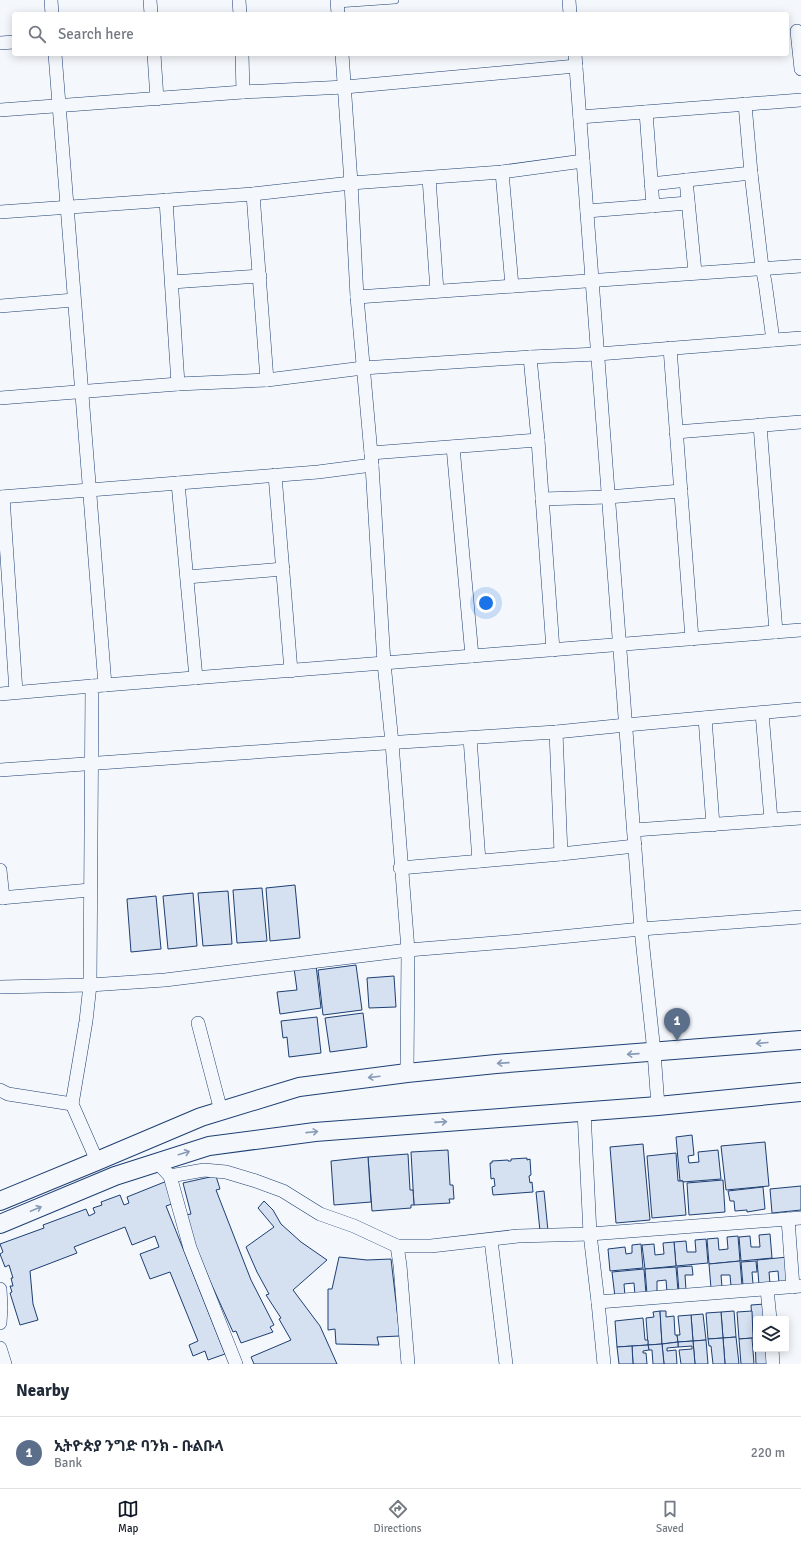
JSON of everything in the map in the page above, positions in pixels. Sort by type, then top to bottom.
[{"type":"main road","points":[[0,1201],[97,1162],[202,1117],[299,1087],[407,1073],[496,1064],[801,1040]]},
{"type":"main road","points":[[0,1224],[115,1176],[208,1146],[259,1138],[323,1131],[658,1106],[801,1092]]},
{"type":"street","points":[[51,0],[52,12]]},
{"type":"street","points":[[150,0],[151,12]]},
{"type":"street","points":[[239,0],[240,12]]},
{"type":"street","points":[[569,0],[570,12]]},
{"type":"street","points":[[795,31],[801,69]]},
{"type":"street","points":[[0,43],[12,42]]},
{"type":"street","points":[[55,56],[90,490],[98,686],[92,764],[90,985],[86,1021],[72,1104],[97,1162]]},
{"type":"street","points":[[154,56],[157,99]]},
{"type":"street","points":[[242,56],[243,92]]},
{"type":"street","points":[[342,56],[357,297],[371,459],[384,663],[392,743],[400,868],[408,950],[407,1073]]},
{"type":"street","points":[[0,110],[243,92],[345,87],[575,60],[641,928],[658,1106]]},
{"type":"street","points":[[580,117],[801,100]]},
{"type":"street","points":[[745,104],[751,174],[762,267],[773,340]]},
{"type":"street","points":[[646,112],[653,206]]},
{"type":"street","points":[[0,212],[253,194],[351,184],[502,172],[583,161]]},
{"type":"street","points":[[502,172],[512,286]]},
{"type":"street","points":[[652,184],[751,174]]},
{"type":"street","points":[[429,178],[437,291]]},
{"type":"street","points":[[686,180],[695,272]]},
{"type":"street","points":[[253,194],[267,380]]},
{"type":"street","points":[[166,200],[178,384]]},
{"type":"street","points":[[587,211],[688,204]]},
{"type":"street","points":[[357,297],[592,281],[762,267],[801,266]]},
{"type":"street","points":[[172,282],[260,276]]},
{"type":"street","points":[[0,306],[74,300]]},
{"type":"street","points":[[0,398],[178,384],[267,380],[363,368],[598,354],[801,338]]},
{"type":"street","points":[[670,348],[692,639]]},
{"type":"street","points":[[530,357],[538,440],[553,650]]},
{"type":"street","points":[[676,432],[801,422]]},
{"type":"street","points":[[760,425],[776,632]]},
{"type":"street","points":[[16,692],[5,594],[2,497],[318,472],[371,459],[453,446],[538,440]]},
{"type":"street","points":[[453,446],[472,656]]},
{"type":"street","points":[[275,475],[290,671]]},
{"type":"street","points":[[178,483],[196,678]]},
{"type":"street","points":[[542,500],[608,497],[680,491]]},
{"type":"street","points":[[187,577],[283,569]]},
{"type":"street","points":[[0,694],[801,630]]},
{"type":"street","points":[[0,770],[556,732],[626,724],[801,709]]},
{"type":"street","points":[[762,713],[771,820]]},
{"type":"street","points":[[705,718],[713,826]]},
{"type":"street","points":[[556,732],[561,854]]},
{"type":"street","points":[[470,738],[479,861]]},
{"type":"street","points":[[634,830],[713,826],[801,818]]},
{"type":"street","points":[[400,868],[635,846]]},
{"type":"street","points":[[0,870],[1,898],[90,890]]},
{"type":"street","points":[[0,987],[90,985],[165,980],[408,950],[520,941],[641,928],[801,917]]},
{"type":"street","points":[[198,1023],[221,1111]]},
{"type":"street","points":[[0,1090],[8,1094],[72,1104]]},
{"type":"street","points":[[584,1111],[590,1234],[604,1364]]},
{"type":"street","points":[[156,1162],[170,1176],[190,1248],[236,1364]]},
{"type":"street","points":[[170,1176],[204,1170],[226,1172],[256,1181],[283,1190],[320,1214],[354,1226],[397,1246],[431,1246],[518,1236],[590,1234],[801,1218]]},
{"type":"street","points":[[598,1302],[797,1286],[788,1219]]},
{"type":"street","points":[[491,1240],[506,1364]]},
{"type":"street","points":[[397,1246],[400,1265],[408,1364]]},
{"type":"street","points":[[767,1288],[770,1316]]},
{"type":"street","points":[[0,1289],[0,1323]]},
{"type":"street","points":[[0,1348],[5,1364]]},
{"type":"street","points":[[772,1352],[773,1364]]},
{"type":"lane","points":[[337,6],[395,0]]},
{"type":"building","points":[[295,885],[300,938],[270,941],[266,888]]},
{"type":"building","points":[[262,888],[267,941],[237,943],[233,890]]},
{"type":"building","points":[[228,891],[232,944],[203,946],[198,893]]},
{"type":"building","points":[[193,893],[197,946],[168,949],[163,896]]},
{"type":"building","points":[[156,896],[161,949],[131,952],[127,899]]},
{"type":"building","points":[[316,965],[321,1008],[280,1014],[277,992],[297,990],[294,968]]},
{"type":"building","points":[[356,965],[362,1010],[323,1015],[318,970]]},
{"type":"building","points":[[394,976],[396,1007],[369,1008],[367,978]]},
{"type":"building","points":[[363,1013],[367,1047],[330,1052],[325,1018]]},
{"type":"building","points":[[317,1017],[321,1053],[289,1057],[287,1037],[283,1038],[281,1021]]},
{"type":"building","points":[[692,1135],[694,1155],[688,1156],[689,1163],[699,1162],[698,1152],[718,1150],[721,1179],[680,1181],[676,1137]]},
{"type":"building","points":[[765,1142],[769,1186],[726,1190],[721,1146]]},
{"type":"building","points":[[643,1144],[650,1220],[616,1223],[610,1147]]},
{"type":"building","points":[[448,1150],[450,1185],[453,1185],[454,1199],[449,1199],[450,1203],[414,1205],[411,1152]]},
{"type":"building","points":[[676,1153],[678,1181],[683,1181],[686,1215],[652,1218],[647,1156]]},
{"type":"building","points":[[408,1154],[410,1190],[413,1190],[414,1205],[411,1205],[411,1208],[372,1211],[368,1157]]},
{"type":"building","points":[[368,1157],[371,1202],[334,1205],[331,1161]]},
{"type":"building","points":[[527,1158],[527,1160],[530,1159],[531,1175],[529,1176],[530,1183],[532,1182],[533,1192],[493,1195],[492,1187],[495,1186],[494,1178],[491,1179],[490,1163],[492,1163],[492,1161],[511,1161],[511,1159]]},
{"type":"building","points":[[215,1173],[220,1189],[216,1190],[251,1280],[274,1325],[270,1327],[273,1332],[241,1343],[236,1331],[233,1332],[210,1281],[190,1232],[185,1215],[191,1214],[183,1183],[210,1177],[209,1175]]},
{"type":"building","points":[[723,1180],[725,1212],[689,1215],[687,1183]]},
{"type":"building","points":[[167,1181],[175,1203],[166,1206],[225,1354],[208,1360],[205,1351],[193,1356],[189,1345],[198,1341],[170,1272],[150,1279],[140,1254],[159,1247],[155,1236],[132,1245],[125,1227],[74,1247],[77,1253],[30,1271],[33,1304],[38,1320],[20,1325],[10,1293],[12,1292],[10,1286],[13,1286],[11,1278],[13,1278],[9,1265],[5,1267],[0,1254],[3,1252],[0,1244],[44,1228],[43,1225],[86,1209],[89,1216],[95,1213],[93,1208],[102,1205],[101,1202],[120,1195],[124,1205],[129,1203],[127,1197]]},
{"type":"building","points":[[801,1186],[801,1210],[772,1213],[770,1189]]},
{"type":"building","points":[[763,1187],[765,1209],[747,1212],[747,1210],[735,1211],[734,1201],[730,1201],[728,1191]]},
{"type":"building","points":[[544,1191],[548,1231],[540,1231],[536,1192]]},
{"type":"building","points":[[264,1201],[273,1210],[281,1224],[301,1242],[327,1260],[293,1290],[320,1326],[337,1364],[254,1364],[251,1357],[291,1340],[279,1319],[281,1318],[266,1295],[269,1294],[246,1247],[274,1227],[258,1208]]},
{"type":"building","points":[[770,1234],[772,1258],[741,1261],[739,1237],[750,1236],[751,1247],[760,1247],[759,1235]]},
{"type":"building","points":[[738,1236],[740,1261],[709,1264],[707,1239],[718,1238],[719,1250],[728,1249],[727,1237]]},
{"type":"building","points":[[706,1239],[708,1263],[676,1266],[674,1242],[686,1241],[687,1252],[696,1252],[695,1240]]},
{"type":"building","points":[[674,1242],[676,1266],[645,1269],[642,1245],[654,1244],[655,1255],[664,1254],[663,1243]]},
{"type":"building","points":[[641,1244],[643,1268],[610,1271],[608,1249],[625,1247],[626,1254],[632,1253],[632,1245]]},
{"type":"building","points":[[339,1257],[367,1260],[391,1259],[400,1336],[377,1337],[379,1345],[336,1344],[335,1329],[328,1330],[328,1289],[332,1289]]},
{"type":"building","points":[[788,1257],[790,1282],[779,1283],[778,1271],[769,1272],[770,1284],[759,1285],[757,1260]]},
{"type":"building","points":[[740,1261],[742,1286],[731,1286],[730,1275],[721,1275],[722,1287],[711,1288],[709,1264]]},
{"type":"building","points":[[756,1261],[757,1272],[752,1272],[753,1284],[743,1285],[741,1262]]},
{"type":"building","points":[[692,1266],[693,1275],[685,1275],[686,1290],[679,1291],[677,1267]]},
{"type":"building","points":[[676,1267],[678,1291],[667,1292],[666,1280],[657,1281],[657,1293],[647,1294],[645,1269]]},
{"type":"building","points":[[644,1269],[646,1294],[635,1295],[634,1283],[624,1284],[625,1296],[615,1297],[612,1272]]},
{"type":"building","points":[[765,1304],[766,1316],[753,1316],[753,1335],[751,1305]]},
{"type":"building","points":[[660,1311],[662,1344],[648,1345],[646,1318],[654,1317],[653,1312]]},
{"type":"building","points":[[660,1311],[666,1311],[666,1317],[674,1316],[675,1335],[677,1335],[678,1342],[662,1344]]},
{"type":"building","points":[[734,1311],[736,1337],[723,1338],[721,1312]]},
{"type":"building","points":[[752,1311],[753,1338],[739,1339],[737,1312]]},
{"type":"building","points":[[721,1312],[723,1338],[708,1339],[706,1313]]},
{"type":"building","points":[[703,1314],[706,1340],[693,1341],[691,1315]]},
{"type":"building","points":[[691,1315],[693,1341],[678,1342],[677,1335],[680,1335],[678,1316]]},
{"type":"building","points":[[643,1318],[645,1340],[648,1340],[648,1345],[617,1347],[615,1321]]},
{"type":"building","points":[[736,1337],[739,1364],[725,1364],[723,1338]]},
{"type":"building","points":[[723,1338],[725,1364],[713,1364],[711,1346],[709,1346],[708,1339]]},
{"type":"building","points":[[752,1338],[754,1364],[741,1364],[739,1339]]},
{"type":"building","points":[[706,1340],[708,1364],[695,1364],[693,1341]]},
{"type":"building","points":[[693,1341],[695,1364],[681,1364],[679,1350],[692,1349],[692,1346],[678,1347],[678,1342]]},
{"type":"building","points":[[678,1342],[678,1347],[667,1348],[667,1351],[676,1350],[677,1364],[664,1364],[662,1344]]},
{"type":"building","points":[[662,1344],[664,1364],[653,1364],[652,1350],[649,1350],[648,1345]]},
{"type":"building","points":[[648,1345],[649,1350],[643,1351],[643,1353],[646,1353],[647,1364],[633,1364],[632,1346]]},
{"type":"building","points":[[632,1346],[633,1364],[619,1364],[617,1347]]},
{"type":"building","points":[[756,1352],[770,1352],[771,1364],[756,1364]]},
{"type":"place","name":"ኢትዮጵያ ንግድ ባንክ - ቡልቡላ","points":[[677,1041]]}]
